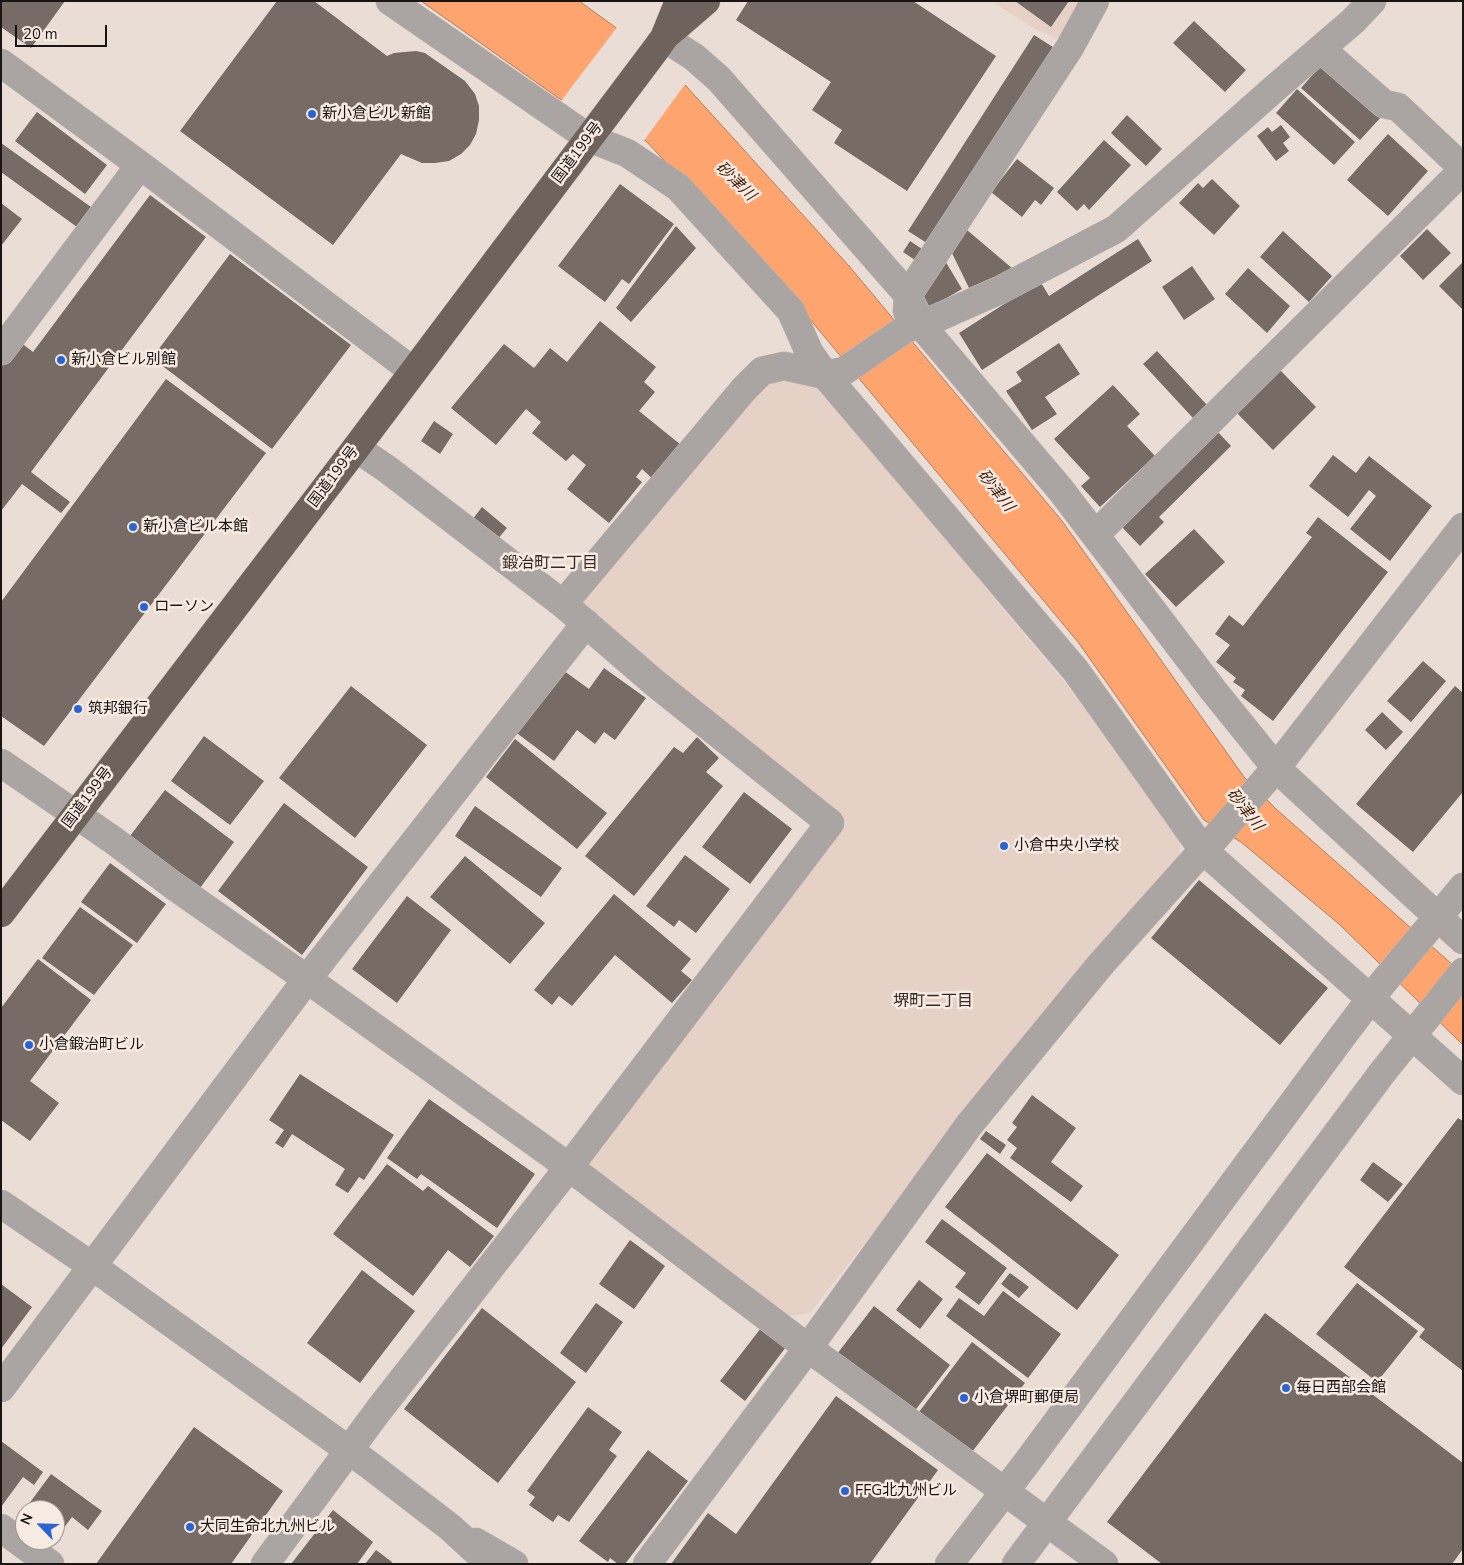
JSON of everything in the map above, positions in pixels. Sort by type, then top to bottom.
[{"type":"highway","name":"国道199号","points":[[660,43],[679,1]]},
{"type":"highway","name":"国道199号","points":[[1,913],[356,448],[660,43],[706,1]]},
{"type":"street","points":[[390,1],[627,152],[678,187],[791,311],[809,352],[835,373],[1076,671],[1210,843],[1417,1029],[1463,1081]]},
{"type":"street","points":[[908,295],[1070,47],[1095,1]]},
{"type":"street","points":[[563,604],[744,389],[762,371],[784,366],[835,373],[914,326],[1000,290],[1116,229],[1353,21],[1372,1]]},
{"type":"street","points":[[660,43],[694,57],[719,79],[908,295],[914,326],[1060,489],[1213,690],[1276,768],[1433,922],[1463,940]]},
{"type":"street","points":[[1096,534],[1463,169],[1398,107],[1384,104],[1321,49]]},
{"type":"street","points":[[1,63],[140,164],[413,372]]},
{"type":"street","points":[[1,351],[140,164]]},
{"type":"street","points":[[265,1564],[348,1450],[569,1168],[830,823],[656,684],[563,604],[387,469],[356,448]]},
{"type":"street","points":[[647,1564],[808,1348],[969,1125],[1101,964],[1276,768],[1463,527]]},
{"type":"street","points":[[1,1388],[307,979],[586,623]]},
{"type":"street","points":[[1,763],[307,979],[569,1168],[808,1348],[1104,1564]]},
{"type":"street","points":[[949,1564],[1376,992],[1463,887]]},
{"type":"street","points":[[1016,1564],[1417,1029],[1463,972]]},
{"type":"street","points":[[1,1204],[92,1266],[348,1450],[451,1528],[490,1564]]},
{"type":"street","points":[[1,1528],[50,1564]]},
{"type":"street","points":[[451,1528],[514,1564]]},
{"type":"shaded area","points":[[991,1],[1085,1],[1063,41],[1035,29]]},
{"type":"shaded area","name":"小倉中央小学校","points":[[813,380],[1070,689],[1180,838],[1180,854],[1050,1008],[810,1313],[784,1317],[591,1175],[587,1157],[846,822],[576,603],[760,383]]},
{"type":"water","name":"砂津川","points":[[421,1],[579,1],[615,27],[686,86],[849,266],[1062,521],[1244,777],[1276,809],[1463,974],[1463,1045],[1339,924],[1241,842],[1204,820],[1078,642],[784,288],[646,141],[560,99]]},
{"type":"pier","points":[[618,26],[686,83],[643,142],[561,101]]},
{"type":"building","points":[[1,1],[65,1],[31,48],[1,27]]},
{"type":"building","name":"新小倉ビル 新館","points":[[277,1],[314,1],[387,56],[394,53],[416,51],[425,53],[465,81],[475,94],[479,106],[476,134],[470,145],[461,154],[449,161],[422,163],[401,154],[333,245],[180,131]]},
{"type":"building","points":[[748,1],[913,1],[996,56],[907,191],[834,143],[842,130],[812,110],[831,82],[736,20]]},
{"type":"building","points":[[1015,1],[1069,1],[1051,27]]},
{"type":"building","points":[[1194,21],[1246,70],[1225,92],[1173,43]]},
{"type":"building","points":[[1034,35],[1056,49],[930,245],[908,231]]},
{"type":"building","points":[[1322,64],[1382,116],[1360,140],[1301,88]]},
{"type":"building","points":[[1297,89],[1355,142],[1334,165],[1276,113]]},
{"type":"building","points":[[37,112],[107,165],[85,194],[15,141]]},
{"type":"building","points":[[1127,115],[1162,149],[1146,166],[1111,133]]},
{"type":"building","points":[[1281,125],[1290,137],[1283,143],[1289,151],[1276,161],[1257,136],[1268,127],[1272,132]]},
{"type":"building","points":[[1388,134],[1428,171],[1388,216],[1347,180]]},
{"type":"building","points":[[1104,140],[1131,165],[1089,210],[1084,204],[1077,211],[1057,192]]},
{"type":"building","points":[[1,143],[91,207],[77,227],[1,172]]},
{"type":"building","points":[[1017,159],[1054,188],[1041,205],[1035,200],[1022,217],[991,192]]},
{"type":"building","points":[[1212,179],[1240,206],[1214,235],[1179,203],[1198,183],[1203,188]]},
{"type":"building","points":[[620,184],[674,224],[629,284],[622,279],[605,302],[558,266]]},
{"type":"building","name":"新小倉ビル別館","points":[[150,195],[206,237],[31,472],[70,502],[61,513],[22,484],[1,511],[1,367],[20,342],[33,352]]},
{"type":"building","points":[[1,203],[22,219],[1,246]]},
{"type":"building","points":[[676,226],[696,248],[631,322],[616,308]]},
{"type":"building","points":[[1427,229],[1451,253],[1423,280],[1400,256]]},
{"type":"building","points":[[967,230],[1013,269],[969,288],[951,251]]},
{"type":"building","points":[[1283,231],[1332,276],[1309,302],[1260,257]]},
{"type":"building","points":[[1138,239],[1152,261],[982,370],[959,333],[1040,281],[1049,296]]},
{"type":"building","points":[[910,241],[925,251],[918,262],[903,252]]},
{"type":"building","points":[[230,254],[351,345],[272,449],[152,358]]},
{"type":"building","points":[[944,259],[962,289],[930,308],[922,293]]},
{"type":"building","points":[[1463,262],[1463,310],[1439,286]]},
{"type":"building","points":[[1192,266],[1215,299],[1184,320],[1162,287]]},
{"type":"building","points":[[1248,268],[1290,306],[1267,333],[1225,294]]},
{"type":"building","points":[[600,321],[656,367],[644,382],[655,392],[639,411],[681,445],[654,480],[642,469],[636,477],[642,482],[609,523],[567,489],[586,465],[573,454],[566,461],[532,433],[541,422],[526,409],[496,445],[451,408],[504,344],[534,368],[550,348],[567,362]]},
{"type":"building","points":[[1059,343],[1080,374],[1045,397],[1057,414],[1032,430],[1006,391],[1022,381],[1016,372]]},
{"type":"building","points":[[1157,351],[1207,405],[1193,418],[1143,364]]},
{"type":"building","points":[[1280,370],[1316,407],[1273,450],[1237,413]]},
{"type":"building","name":"新小倉ビル本館","points":[[166,379],[266,453],[44,746],[1,716],[1,602]]},
{"type":"building","points":[[1113,385],[1140,414],[1127,426],[1155,456],[1100,507],[1081,486],[1090,478],[1054,439]]},
{"type":"building","points":[[434,421],[453,434],[440,454],[421,441]]},
{"type":"building","points":[[1217,431],[1231,446],[1159,517],[1164,522],[1140,546],[1121,526]]},
{"type":"building","points":[[1333,455],[1356,473],[1369,456],[1432,506],[1390,561],[1350,529],[1376,496],[1369,490],[1348,517],[1309,486]]},
{"type":"building","points":[[482,507],[507,528],[496,541],[472,520]]},
{"type":"building","points":[[1318,517],[1388,572],[1273,721],[1241,696],[1245,690],[1233,682],[1236,678],[1216,662],[1230,645],[1215,634],[1229,615],[1243,626],[1312,537],[1306,533]]},
{"type":"building","points":[[1194,529],[1225,562],[1176,607],[1145,574]]},
{"type":"building","points":[[1423,661],[1446,681],[1411,722],[1387,701]]},
{"type":"building","points":[[560,668],[589,689],[604,668],[646,698],[615,740],[604,732],[595,744],[577,730],[554,761],[514,731]]},
{"type":"building","points":[[351,686],[427,745],[355,838],[279,778]]},
{"type":"building","points":[[1455,686],[1463,693],[1463,792],[1413,852],[1356,804]]},
{"type":"building","points":[[1382,712],[1403,732],[1386,750],[1365,730]]},
{"type":"building","points":[[204,736],[264,781],[230,825],[171,781]]},
{"type":"building","points":[[697,737],[719,758],[706,772],[723,786],[634,896],[585,856],[674,747],[683,753]]},
{"type":"building","points":[[515,739],[607,813],[577,849],[486,777]]},
{"type":"building","points":[[165,790],[234,842],[200,888],[130,836]]},
{"type":"building","points":[[744,792],[792,829],[750,884],[702,847]]},
{"type":"building","points":[[284,803],[368,867],[302,955],[218,891]]},
{"type":"building","points":[[475,806],[562,868],[541,897],[455,836]]},
{"type":"building","points":[[685,855],[730,889],[696,933],[679,920],[674,927],[646,906]]},
{"type":"building","points":[[465,856],[545,923],[510,964],[430,897]]},
{"type":"building","points":[[110,863],[166,904],[137,943],[81,902]]},
{"type":"building","points":[[1199,880],[1328,988],[1280,1045],[1151,938]]},
{"type":"building","points":[[614,894],[691,959],[681,971],[692,980],[672,1003],[615,955],[572,1006],[559,996],[552,1005],[534,990]]},
{"type":"building","points":[[407,896],[451,930],[397,1003],[352,969]]},
{"type":"building","points":[[80,907],[133,945],[94,995],[42,958]]},
{"type":"building","name":"小倉鍛治町ビル","points":[[38,959],[91,1000],[30,1081],[59,1103],[30,1141],[1,1120],[1,1008]]},
{"type":"building","points":[[300,1074],[394,1135],[364,1180],[359,1177],[348,1193],[335,1185],[345,1169],[292,1134],[283,1148],[275,1143],[284,1130],[269,1120]]},
{"type":"building","points":[[1032,1095],[1076,1128],[1051,1162],[1083,1186],[1071,1202],[1010,1158],[1017,1148],[1007,1140],[1017,1127],[1012,1123]]},
{"type":"building","points":[[429,1099],[535,1174],[497,1228],[421,1174],[417,1179],[387,1158]]},
{"type":"building","points":[[1458,1118],[1463,1121],[1463,1371],[1419,1337],[1425,1329],[1344,1267]]},
{"type":"building","points":[[986,1131],[1006,1145],[1000,1154],[980,1139]]},
{"type":"building","points":[[987,1153],[1119,1255],[1077,1310],[945,1207]]},
{"type":"building","points":[[1373,1162],[1403,1184],[1388,1202],[1360,1180]]},
{"type":"building","points":[[387,1164],[423,1191],[428,1186],[494,1236],[470,1267],[448,1250],[413,1296],[333,1234]]},
{"type":"building","points":[[942,1219],[1007,1268],[979,1305],[955,1287],[966,1273],[925,1242]]},
{"type":"building","points":[[630,1240],[665,1266],[634,1309],[599,1284]]},
{"type":"building","points":[[362,1270],[415,1311],[360,1383],[307,1343]]},
{"type":"building","points":[[1010,1273],[1029,1287],[1019,1298],[1001,1284]]},
{"type":"building","points":[[919,1280],[943,1299],[920,1329],[896,1310]]},
{"type":"building","points":[[1357,1283],[1418,1331],[1377,1382],[1316,1334]]},
{"type":"building","points":[[1,1284],[32,1307],[1,1349]]},
{"type":"building","points":[[1003,1291],[1061,1334],[1028,1378],[946,1316],[959,1298],[984,1316]]},
{"type":"building","points":[[596,1303],[623,1322],[586,1373],[560,1353]]},
{"type":"building","points":[[874,1306],[950,1365],[913,1413],[837,1354]]},
{"type":"building","points":[[482,1308],[576,1382],[498,1483],[404,1409]]},
{"type":"building","name":"毎日西部会館","points":[[1265,1313],[1463,1463],[1463,1549],[1452,1564],[1162,1564],[1107,1522]]},
{"type":"building","points":[[761,1328],[786,1347],[745,1401],[720,1381]]},
{"type":"building","points":[[972,1342],[1025,1383],[972,1452],[919,1412]]},
{"type":"building","name":"FFG北九州ビル","points":[[836,1396],[938,1470],[870,1564],[671,1564],[708,1513],[736,1534]]},
{"type":"building","points":[[588,1407],[622,1432],[609,1450],[617,1456],[569,1522],[558,1515],[553,1522],[529,1505],[535,1497],[527,1491]]},
{"type":"building","name":"大同生命北九州ビル","points":[[194,1427],[283,1491],[231,1564],[96,1564]]},
{"type":"building","points":[[1,1441],[43,1472],[34,1485],[23,1477],[1,1507]]},
{"type":"building","points":[[648,1450],[688,1481],[625,1564],[618,1564],[610,1558],[608,1562],[579,1541]]},
{"type":"building","points":[[51,1474],[102,1511],[88,1530],[72,1517],[65,1526],[65,1500],[32,1500]]},
{"type":"building","points":[[333,1510],[373,1542],[357,1564],[291,1564]]},
{"type":"building","points":[[376,1550],[392,1562],[391,1564],[365,1564]]},
{"type":"place","name":"新小倉ビル 新館","points":[[312,114]]},
{"type":"place","name":"新小倉ビル別館","points":[[61,360]]},
{"type":"place","name":"新小倉ビル本館","points":[[133,527]]},
{"type":"place","name":"ローソン","points":[[144,607]]},
{"type":"place","name":"筑邦銀行","points":[[78,709]]},
{"type":"place","name":"小倉中央小学校","points":[[1004,846]]},
{"type":"place","name":"小倉鍛治町ビル","points":[[29,1045]]},
{"type":"place","name":"毎日西部会館","points":[[1286,1388]]},
{"type":"place","name":"小倉堺町郵便局","points":[[964,1398]]},
{"type":"place","name":"FFG北九州ビル","points":[[845,1491]]},
{"type":"place","name":"大同生命北九州ビル","points":[[190,1527]]},
{"type":"district","name":"鍛冶町二丁目","points":[[550,564]]},
{"type":"district","name":"堺町二丁目","points":[[933,1002]]}]
